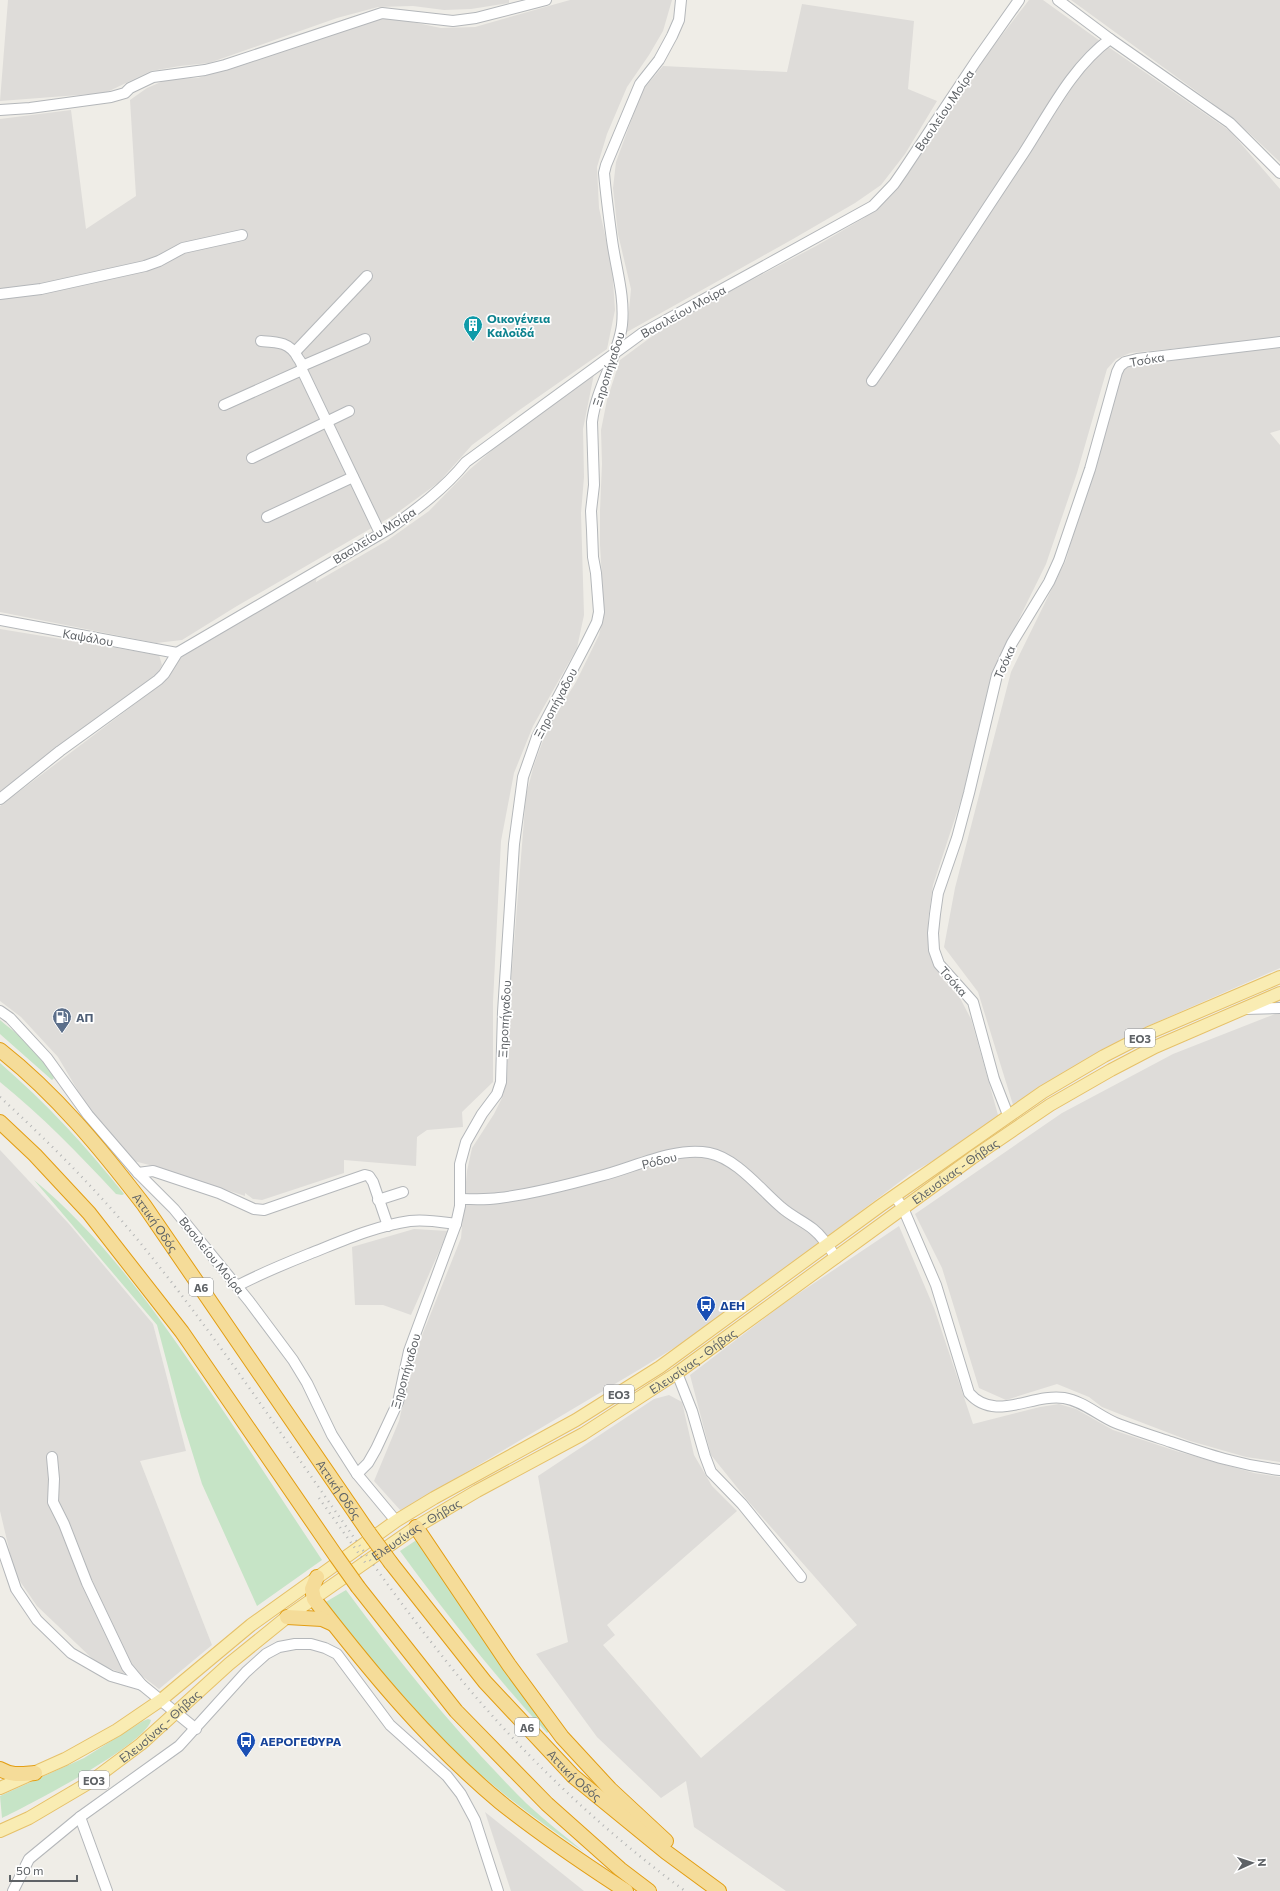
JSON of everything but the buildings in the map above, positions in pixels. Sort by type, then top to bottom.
[{"type":"highway","name":"Αττική Οδός","points":[[0,1050],[45,1090],[77,1123],[144,1205],[369,1532],[485,1682],[573,1776],[685,1867],[719,1891]]},
{"type":"highway","points":[[0,1122],[35,1155],[84,1207],[182,1332],[336,1556],[456,1711],[547,1804],[620,1869],[649,1891]]},
{"type":"highway","points":[[416,1526],[509,1665],[562,1737],[610,1789],[671,1846],[685,1867]]},
{"type":"highway","points":[[317,1578],[312,1589],[314,1599],[334,1625],[420,1726],[501,1802],[558,1845],[626,1891]]},
{"type":"highway","points":[[287,1617],[322,1619],[334,1625]]},
{"type":"highway","points":[[0,1769],[8,1773],[18,1775],[35,1773]]},
{"type":"main road","name":"Ελευσίνας - Θήβας","points":[[0,1788],[35,1773],[90,1746],[161,1700],[252,1626],[396,1521],[434,1498],[576,1420],[617,1394],[671,1358],[1008,1115],[1074,1073],[1131,1042],[1280,977]]},
{"type":"main road","name":"Ελευσίνας - Θήβας","points":[[0,1831],[55,1804],[90,1782],[141,1744],[229,1664],[287,1617],[416,1526],[477,1491],[583,1434],[677,1373],[972,1158],[1081,1086],[1155,1047],[1280,993]]},
{"type":"main road","points":[[396,1521],[416,1526]]},
{"type":"street","points":[[0,110],[30,108],[111,97],[125,93],[130,88],[153,77],[205,70],[382,13],[453,22],[476,18],[546,0]]},
{"type":"street","name":"Ξηροπήγαδου","points":[[357,1474],[368,1463],[376,1449],[398,1402],[409,1351],[456,1224],[460,1199],[460,1164],[466,1142],[482,1114],[497,1094],[502,1082],[503,1012],[514,850],[524,777],[537,737],[597,622],[599,612],[596,573],[592,557],[591,511],[594,485],[592,422],[593,413],[603,380],[620,337],[623,296],[612,240],[604,173],[640,84],[659,60],[672,36],[679,20],[682,0]]},
{"type":"street","name":"Βασιλείου Μοίρα","points":[[177,653],[411,514],[444,486],[466,462],[587,375],[641,334],[873,206],[894,184],[976,61],[1020,0]]},
{"type":"street","points":[[1058,0],[1110,39],[1230,123],[1280,173]]},
{"type":"street","points":[[872,381],[910,326],[1065,88],[1097,48],[1110,39]]},
{"type":"street","points":[[0,294],[40,289],[138,268],[159,261],[184,248],[242,235]]},
{"type":"street","points":[[295,352],[367,276]]},
{"type":"street","points":[[224,405],[365,339]]},
{"type":"street","points":[[261,341],[285,344],[295,352],[380,533]]},
{"type":"street","name":"Τσόκα","points":[[1008,1115],[994,1079],[973,1002],[939,964],[934,950],[933,933],[938,893],[957,838],[997,675],[1012,643],[1049,582],[1059,560],[1076,514],[1112,387],[1120,366],[1125,362],[1137,359],[1280,342]]},
{"type":"street","points":[[252,458],[349,411]]},
{"type":"street","points":[[267,517],[353,477]]},
{"type":"street","name":"Καψάλου","points":[[0,620],[177,653]]},
{"type":"street","points":[[0,799],[60,751],[158,680],[164,674],[177,653]]},
{"type":"street","points":[[1243,1009],[1280,1008]]},
{"type":"street","name":"Βασιλείου Μοίρα","points":[[0,1011],[10,1018],[47,1058],[88,1115],[138,1173],[174,1209],[236,1286],[293,1360],[307,1383],[332,1434],[357,1474],[396,1521]]},
{"type":"street","name":"Ρόδου","points":[[460,1199],[486,1200],[518,1195],[602,1176],[676,1154],[694,1152],[709,1153],[727,1161],[747,1176],[791,1216],[813,1229],[828,1245],[836,1258]]},
{"type":"street","points":[[138,1173],[153,1171],[174,1177],[259,1210],[269,1209],[365,1175],[369,1176],[373,1182],[388,1226]]},
{"type":"street","points":[[378,1200],[403,1192]]},
{"type":"street","points":[[895,1196],[903,1208],[936,1285],[969,1393],[974,1399],[988,1406],[1001,1408],[1040,1399],[1065,1398],[1078,1402],[1115,1422],[1228,1461],[1280,1470]]},
{"type":"street","points":[[236,1286],[272,1269],[333,1244],[388,1226],[419,1221],[438,1221],[456,1224]]},
{"type":"street","points":[[677,1373],[692,1411],[711,1472],[742,1504],[800,1577]]},
{"type":"street","points":[[52,1457],[54,1479],[53,1502],[64,1524],[87,1583],[127,1667],[142,1685],[196,1729]]},
{"type":"street","points":[[0,1542],[16,1589],[37,1620],[71,1653],[111,1676],[142,1685]]},
{"type":"street","points":[[13,1891],[29,1859],[80,1817],[179,1746],[246,1672],[266,1654],[279,1647],[295,1644],[311,1644],[325,1648],[337,1654],[390,1725],[447,1776],[461,1794],[474,1820],[498,1891]]},
{"type":"street","points":[[80,1817],[107,1891]]},
{"type":"shaded area","points":[[8,0],[509,0],[509,3],[471,9],[444,10],[413,6],[378,7],[337,18],[209,63],[151,71],[105,93],[0,101]]},
{"type":"shaded area","points":[[570,0],[672,0],[663,31],[649,55],[627,87],[607,134],[597,167],[599,208],[612,266],[615,310],[607,349],[472,445],[438,483],[394,515],[237,606],[182,640],[156,643],[0,612],[0,119],[71,110],[86,229],[136,196],[130,100],[147,88],[168,79],[198,78],[383,16],[441,28],[475,27]]},
{"type":"shaded area","points":[[1029,0],[1043,0],[1230,131],[1280,189],[1280,338],[1130,353],[1116,359],[1107,369],[1077,473],[1046,564],[991,676],[963,794],[933,885],[928,920],[930,950],[940,976],[960,998],[971,1019],[1000,1122],[910,1174],[836,1230],[795,1273],[640,1369],[401,1511],[374,1481],[399,1421],[415,1353],[461,1238],[467,1171],[472,1148],[494,1114],[503,1096],[507,1078],[510,994],[526,795],[534,765],[548,727],[576,682],[599,635],[604,613],[600,545],[602,464],[601,430],[607,400],[620,360],[670,323],[816,246],[864,218],[898,187],[975,70]]},
{"type":"shaded area","points":[[1071,0],[1280,0],[1280,162],[1248,132],[1211,102]]},
{"type":"shaded area","points":[[802,4],[914,21],[908,89],[937,101],[905,154],[881,185],[855,203],[793,239],[627,332],[631,289],[618,234],[613,188],[616,162],[642,91],[663,66],[787,72]]},
{"type":"shaded area","points":[[1280,347],[1280,430],[1270,433],[1280,445],[1280,968],[1132,1033],[1014,1108],[978,992],[944,947],[955,888],[1011,672],[1066,560],[1121,372],[1129,366]]},
{"type":"shaded area","points":[[594,374],[583,429],[584,477],[581,513],[584,615],[577,648],[533,726],[514,773],[501,841],[493,1002],[493,1082],[462,1112],[463,1127],[427,1130],[417,1137],[416,1166],[344,1160],[344,1173],[262,1200],[253,1199],[245,1193],[245,1196],[161,1168],[134,1161],[97,1118],[81,1096],[58,1057],[21,1017],[0,1001],[0,806],[164,682],[179,659],[215,635],[317,573],[316,582],[388,540],[429,511],[469,470],[503,441]]},
{"type":"shaded area","points":[[0,629],[159,655],[162,665],[156,677],[0,794]]},
{"type":"shaded area","points":[[1280,1012],[1280,1462],[1246,1457],[1190,1441],[1102,1407],[1089,1397],[1057,1384],[1006,1400],[979,1388],[942,1268],[915,1214],[1062,1113],[1173,1054]]},
{"type":"shaded area","points":[[0,1150],[69,1224],[153,1324],[186,1451],[140,1461],[212,1645],[159,1689],[137,1672],[122,1673],[98,1664],[37,1606],[15,1574],[0,1511]]},
{"type":"shaded area","points":[[899,1226],[934,1308],[973,1424],[1040,1407],[1059,1404],[1076,1409],[1113,1430],[1176,1451],[1254,1473],[1280,1477],[1280,1891],[786,1891],[694,1827],[686,1781],[661,1798],[597,1737],[536,1654],[568,1642],[538,1476],[654,1399],[669,1395],[682,1402],[694,1455],[712,1486],[737,1511],[607,1625],[615,1635],[603,1645],[701,1758],[857,1625],[748,1501],[711,1455],[690,1375],[783,1304]]},
{"type":"shaded area","points":[[414,1229],[448,1231],[411,1315],[383,1305],[355,1305],[352,1247]]},
{"type":"shaded area","points":[[485,1812],[584,1891],[511,1891]]},
{"type":"green space","points":[[0,1020],[23,1039],[45,1062],[54,1078],[52,1080],[0,1034]]},
{"type":"green space","points":[[0,1063],[65,1126],[124,1194],[116,1194],[31,1108],[0,1082]]},
{"type":"green space","points":[[34,1180],[80,1223],[122,1270],[141,1294],[244,1441],[322,1560],[257,1606],[202,1484],[181,1416],[157,1325]]},
{"type":"green space","points":[[418,1539],[551,1730],[547,1733],[471,1644],[400,1551]]},
{"type":"green space","points":[[346,1590],[388,1646],[432,1700],[478,1752],[526,1803],[584,1852],[530,1814],[478,1773],[414,1708],[324,1603]]},
{"type":"green space","points":[[148,1719],[151,1720],[144,1731],[130,1744],[84,1774],[2,1818],[0,1796],[84,1758]]},
{"type":"railway","points":[[0,1097],[39,1133],[76,1171],[146,1250],[226,1355],[378,1572],[418,1625],[484,1707],[510,1736],[594,1818],[654,1868],[685,1891]]},
{"type":"railway","points":[[319,1498],[367,1565]]},
{"type":"place","name":"Οικογένεια Καλοϊδά","points":[[473,342]]},
{"type":"place","name":"ΑΠ","points":[[62,1034]]},
{"type":"place","name":"ΔΕΗ","points":[[706,1322]]},
{"type":"place","name":"ΑΕΡΟΓΕΦΥΡΑ","points":[[246,1758]]}]
